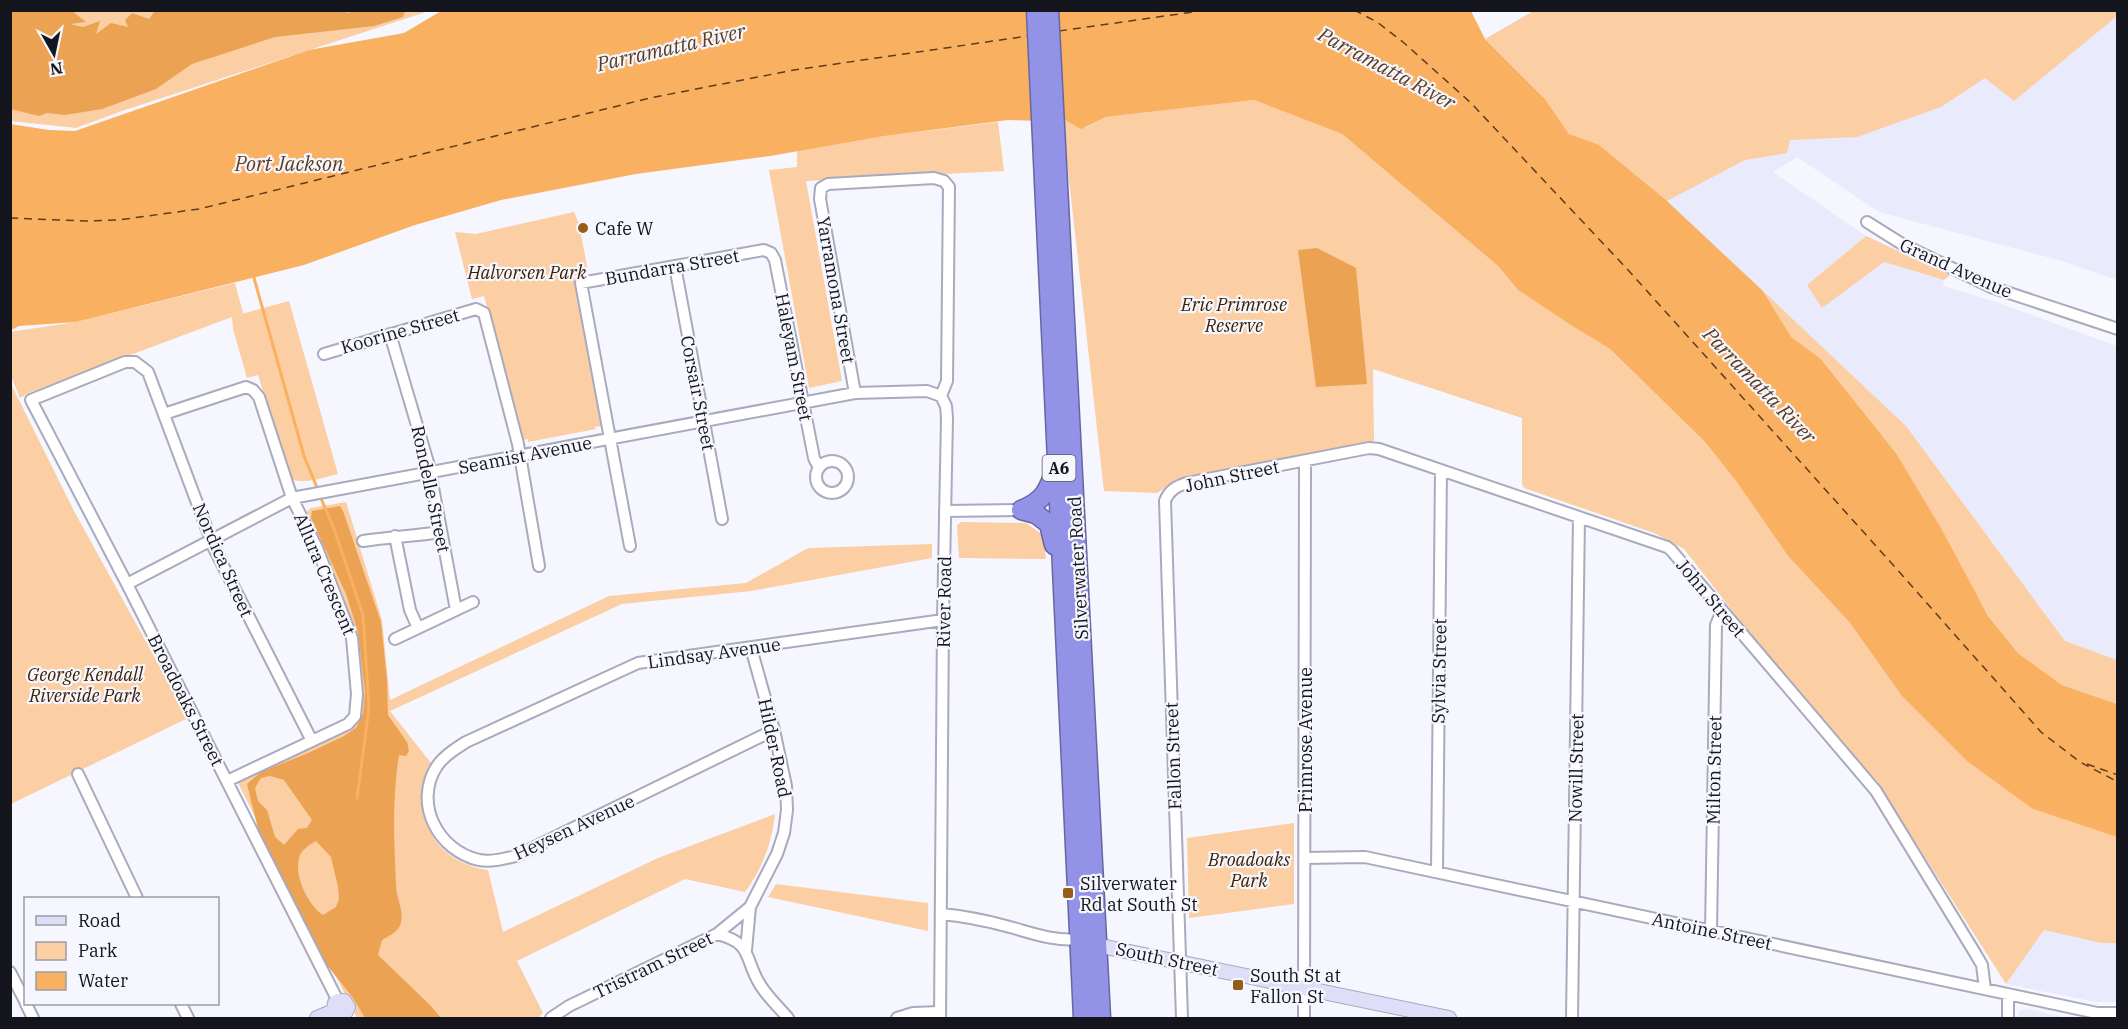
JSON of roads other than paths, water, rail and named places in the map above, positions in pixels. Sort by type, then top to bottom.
[{"type":"highway","name":"Silverwater Road","points":[[1036,10],[1050,163],[1088,942],[1083,1018]]},
{"type":"highway","name":"Silverwater Road","points":[[1049,10],[1050,163],[1064,631],[1088,942],[1101,1018]]},
{"type":"highway","points":[[1021,510],[1034,504],[1046,493],[1058,459]]},
{"type":"highway","points":[[1021,510],[1043,518],[1049,524],[1052,532],[1059,622],[1064,631]]},
{"type":"street","name":"River Road","points":[[821,188],[828,184],[934,178],[944,181],[949,188],[947,381],[941,396],[947,412],[940,1015]]},
{"type":"street","name":"Yarramona Street","points":[[821,188],[820,199],[855,393]]},
{"type":"street","name":"Grand Avenue","points":[[1867,222],[1890,238],[1991,287],[2118,329]]},
{"type":"street","name":"Bundarra Street","points":[[610,439],[580,283],[764,250]]},
{"type":"street","name":"Haleyam Street","points":[[764,250],[771,253],[775,260],[802,404],[814,458],[819,468]]},
{"type":"street","name":"Corsair Street","points":[[675,266],[722,519]]},
{"type":"street","name":"Koorine Street","points":[[324,354],[476,309],[484,313],[521,456]]},
{"type":"street","name":"Rondelle Street","points":[[390,334],[430,472],[456,610]]},
{"type":"street","name":"Broadoaks Street","points":[[148,372],[135,362],[126,362],[31,400],[227,781],[341,1011]]},
{"type":"street","name":"Nordica Street","points":[[148,372],[211,541],[312,741]]},
{"type":"street","name":"Allura Crescent","points":[[164,414],[246,387],[253,390],[259,397],[295,497],[318,548],[347,623],[355,656],[357,694],[355,716],[348,724],[227,781]]},
{"type":"street","name":"Seamist Avenue","points":[[127,584],[295,497],[855,393],[927,391],[941,396]]},
{"type":"street","points":[[610,439],[630,546]]},
{"type":"street","name":"John Street","points":[[1168,494],[1178,486],[1187,483],[1369,448],[1378,449],[1666,547],[1882,799],[1976,953],[1982,965],[1985,989]]},
{"type":"street","points":[[521,456],[539,566]]},
{"type":"street","name":"Primrose Avenue","points":[[1304,1018],[1305,460]]},
{"type":"street","name":"Sylvia Street","points":[[1437,873],[1441,471]]},
{"type":"street","name":"Fallon Street","points":[[1168,494],[1165,501],[1182,1018]]},
{"type":"street","points":[[945,511],[1021,510]]},
{"type":"street","name":"Nowill Street","points":[[1572,1018],[1579,517]]},
{"type":"street","points":[[363,541],[441,532]]},
{"type":"street","points":[[395,536],[410,610],[418,628]]},
{"type":"street","points":[[395,639],[473,602]]},
{"type":"street","name":"Milton Street","points":[[1711,930],[1716,625],[1722,611]]},
{"type":"street","name":"Lindsay Avenue","points":[[438,765],[466,742],[638,663],[943,620]]},
{"type":"street","name":"Hilder Road","points":[[751,648],[774,730],[786,786],[787,810],[784,832],[773,863],[750,907],[746,950],[759,983],[788,1018]]},
{"type":"street","name":"Heysen Avenue","points":[[438,765],[430,783],[428,803],[440,837],[462,854],[480,860],[496,861],[516,856],[774,730]]},
{"type":"street","points":[[78,774],[137,897]]},
{"type":"street","name":"Antoine Street","points":[[1305,858],[1365,857],[2097,1013],[2118,1013]]},
{"type":"street","name":"Tristram Street","points":[[551,1018],[569,1006],[717,934],[750,907]]},
{"type":"street","name":"South Street","points":[[941,914],[971,918],[1040,936],[1088,942],[1449,1018]]},
{"type":"street","points":[[717,934],[734,939],[746,950]]},
{"type":"street","points":[[10,972],[24,999]]},
{"type":"street","points":[[2008,994],[2008,1018]]},
{"type":"street","points":[[317,1018],[341,1011]]},
{"type":"street","points":[[897,1018],[913,1013],[940,1015]]},
{"type":"water","name":"Port Jackson","points":[[441,11],[1471,11],[1485,39],[1545,99],[1569,134],[1599,145],[1667,201],[1763,291],[1791,337],[1821,359],[1896,453],[1942,530],[1988,616],[2018,653],[2062,685],[2117,704],[2117,837],[2033,809],[1967,761],[1901,695],[1850,623],[1788,556],[1736,481],[1705,442],[1610,349],[1518,290],[1498,266],[1342,134],[1254,100],[1106,117],[1081,129],[1062,118],[1048,121],[1008,120],[885,136],[770,156],[636,174],[501,200],[415,225],[304,265],[76,322],[19,326],[11,330],[10,124],[75,131],[309,50],[404,33]]},
{"type":"waterway","points":[[254,278],[304,456],[318,490]]},
{"type":"waterway","points":[[320,496],[334,529],[363,615],[369,708],[357,798]]},
{"type":"place","name":"Cafe W","points":[[583,228]]},
{"type":"place","name":"Silverwater Rd at South St","points":[[1068,893]]},
{"type":"place","name":"South St at Fallon St","points":[[1238,985]]},
{"type":"water label","name":"Parramatta River","points":[[671,47]]},
{"type":"water label","name":"Parramatta River","points":[[1387,68]]},
{"type":"water label","name":"Parramatta River","points":[[1760,385]]},
{"type":"park label","name":"Halvorsen Park","points":[[527,272]]},
{"type":"park label","name":"Eric Primrose Reserve","points":[[1234,314]]},
{"type":"park label","name":"George Kendall Riverside Park","points":[[85,684]]},
{"type":"park label","name":"Broadoaks Park","points":[[1249,869]]}]
